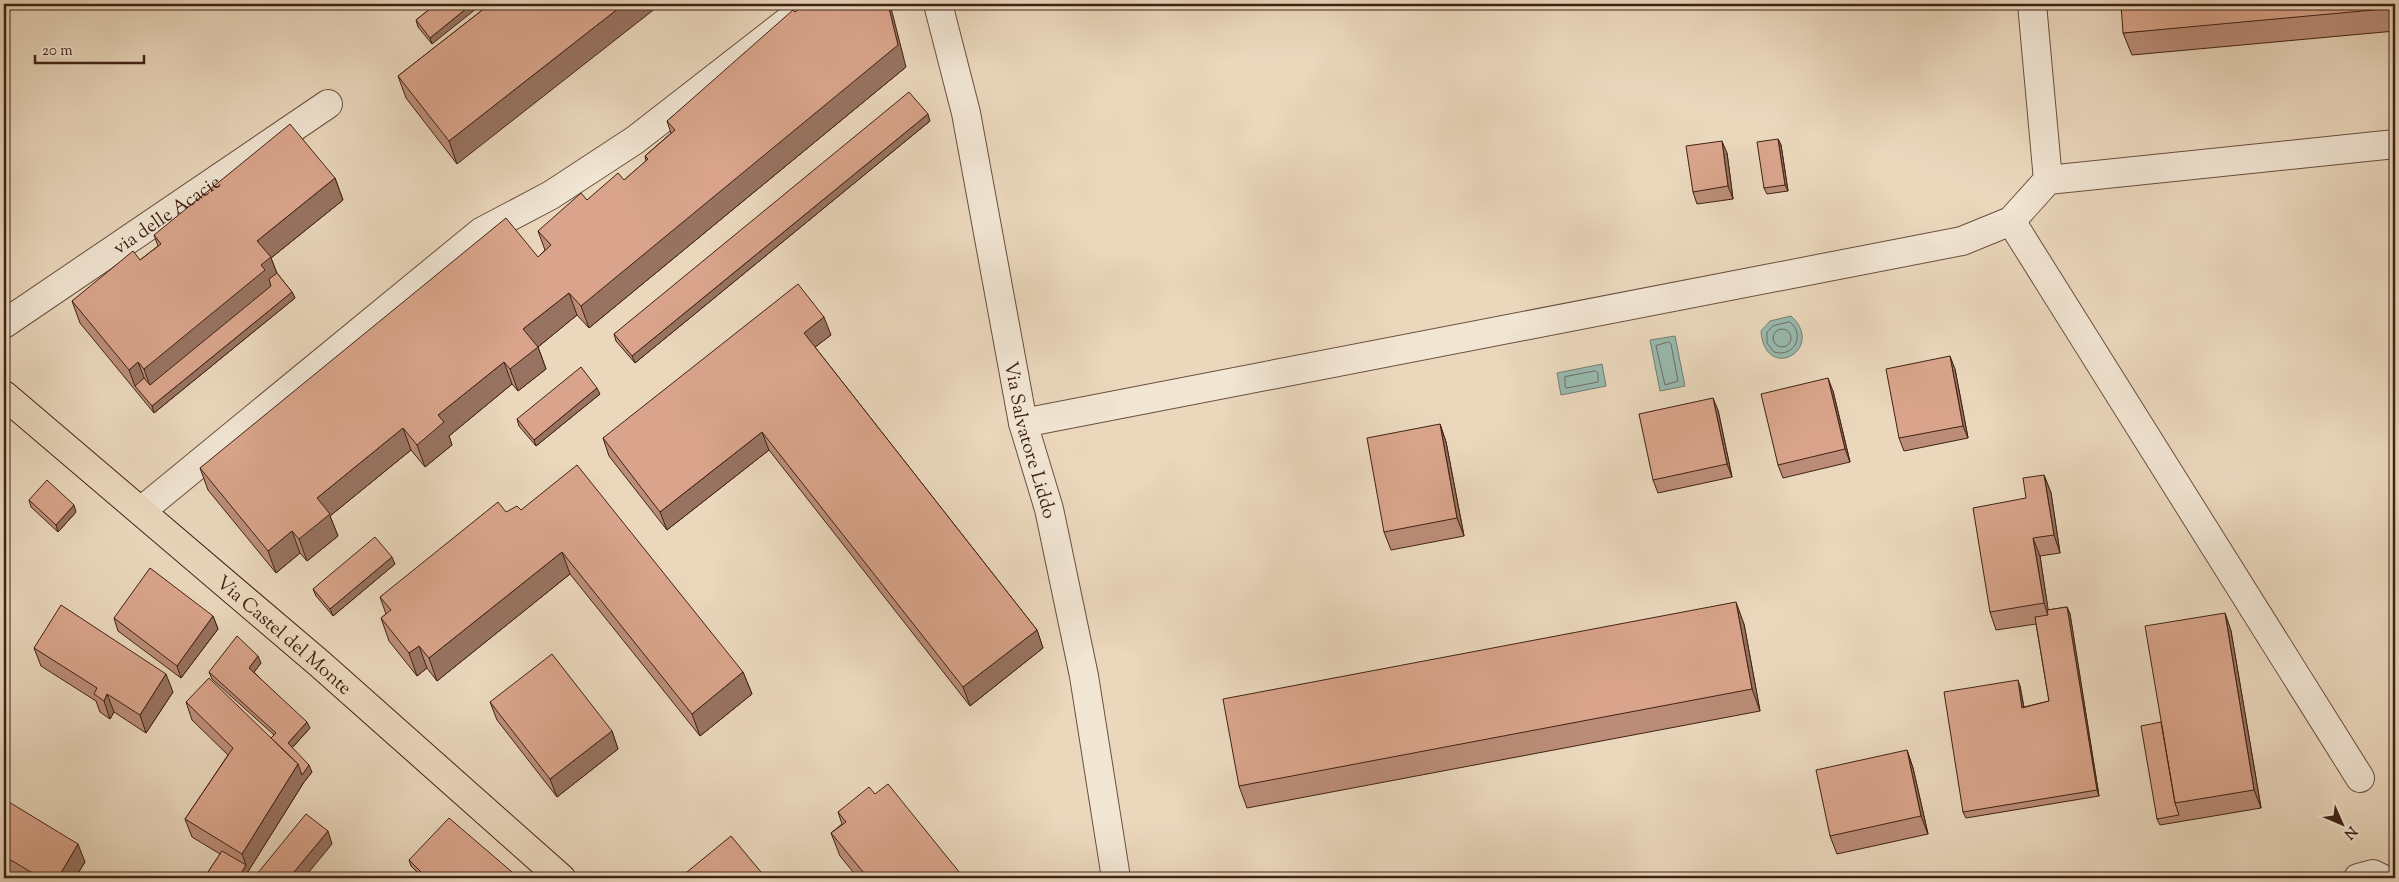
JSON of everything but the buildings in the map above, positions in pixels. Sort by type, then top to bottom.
[{"type":"main road","name":"Via Castel del Monte","points":[[4,395],[320,664],[561,878]]},
{"type":"street","points":[[141,511],[481,232],[551,195],[635,140],[810,4]]},
{"type":"street","name":"Via Salvatore Liddo","points":[[938,4],[966,113],[1023,423],[1049,509],[1082,667],[1116,878]]},
{"type":"street","points":[[2032,4],[2048,180]]},
{"type":"street","name":"via delle Acacie","points":[[4,324],[328,104]]},
{"type":"street","points":[[1023,423],[1962,241],[2011,220],[2048,180],[2395,144]]},
{"type":"street","points":[[2011,220],[2360,778]]},
{"type":"street","points":[[2358,878],[2373,874],[2380,878]]},
{"type":"water","points":[[1791,316],[1800,328],[1802,340],[1798,349],[1791,356],[1782,358],[1772,356],[1765,347],[1761,331],[1770,321]]},
{"type":"water","points":[[1675,336],[1685,386],[1660,391],[1650,340]]},
{"type":"water","points":[[1602,364],[1606,386],[1561,395],[1557,373]]}]
